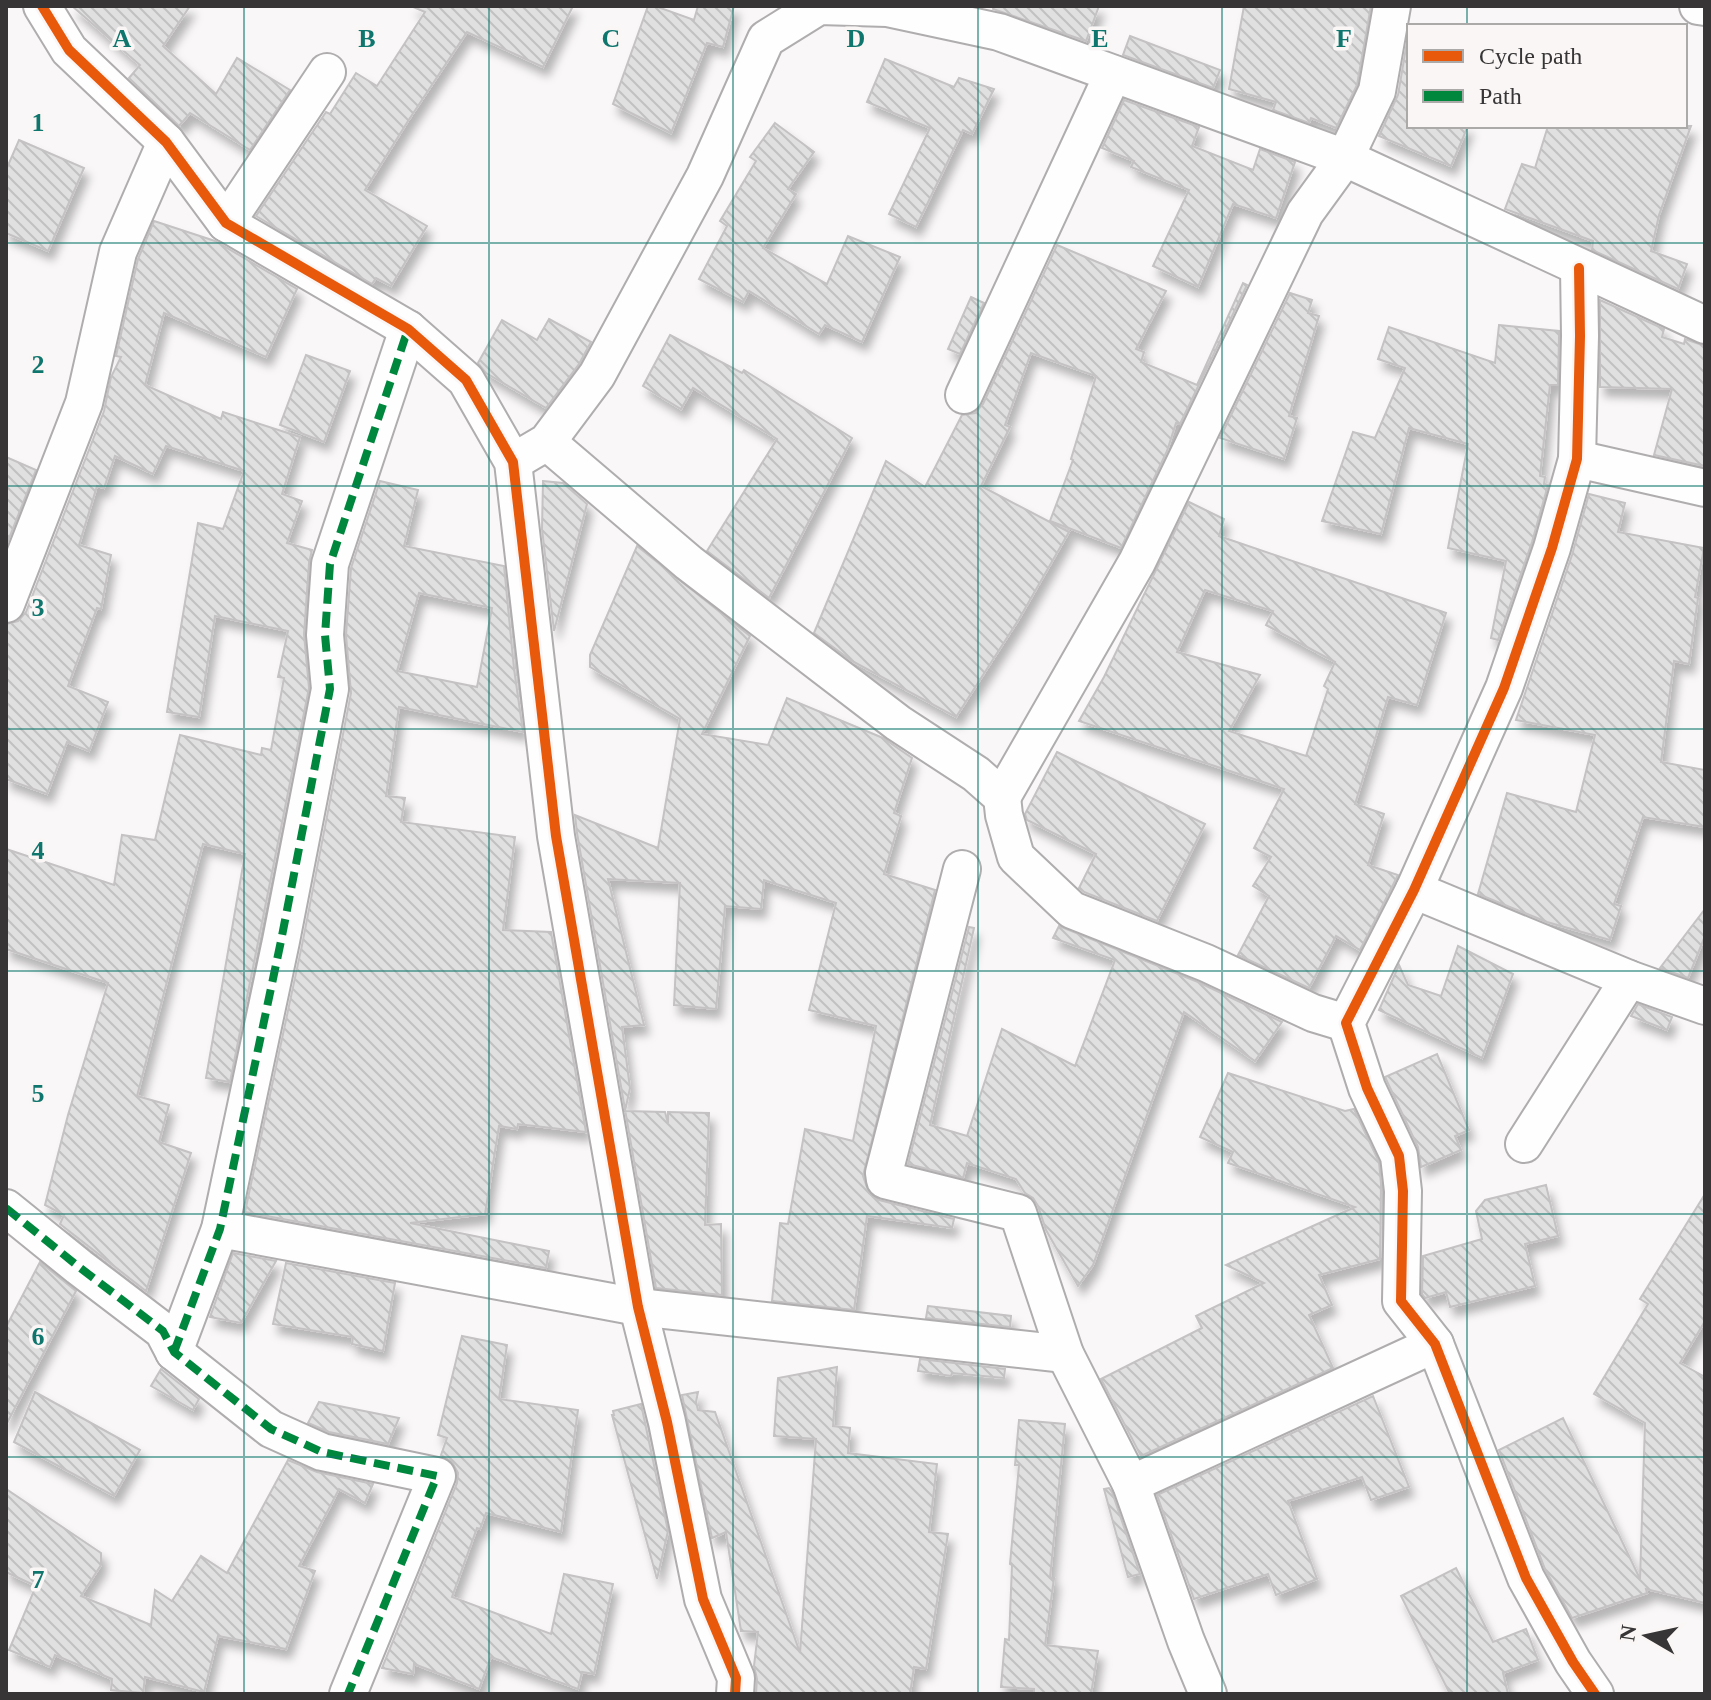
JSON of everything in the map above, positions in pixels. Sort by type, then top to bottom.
[{"type":"street","points":[[42,6],[69,50],[166,142],[226,223],[408,329],[466,380],[513,462],[556,836],[638,1307],[667,1422],[703,1599],[736,1678],[735,1694]]},
{"type":"street","points":[[513,462],[547,442],[597,375],[705,176],[768,23],[819,6],[887,8],[1005,19],[1113,74],[1345,158],[1705,325]]},
{"type":"street","points":[[1346,1023],[1313,1013],[1206,963],[1072,910],[1016,857],[1002,797],[1137,562],[1305,213],[1345,158],[1377,91],[1392,6]]},
{"type":"street","points":[[1698,6],[1705,7]]},
{"type":"street","points":[[226,223],[327,72]]},
{"type":"street","points":[[964,395],[1113,74]]},
{"type":"street","points":[[6,604],[84,403],[118,252],[166,142]]},
{"type":"street","points":[[1579,268],[1577,459],[1552,548],[1504,688],[1414,890],[1346,1023],[1367,1088],[1399,1156],[1403,1191],[1401,1301],[1435,1344],[1526,1578],[1573,1662],[1595,1694]]},
{"type":"street","points":[[174,1352],[220,1229],[281,941],[330,689],[325,635],[330,564],[408,329]]},
{"type":"street","points":[[547,442],[689,563],[898,723],[976,774],[1002,797]]},
{"type":"street","points":[[1577,459],[1705,488]]},
{"type":"street","points":[[962,869],[884,1173],[885,1180],[1018,1213],[1065,1354],[1131,1484],[1186,1641],[1208,1694]]},
{"type":"street","points":[[1414,890],[1629,979],[1705,1006]]},
{"type":"street","points":[[1524,1144],[1629,979]]},
{"type":"street","points":[[6,1208],[163,1331],[174,1352],[271,1429],[322,1452],[437,1476],[348,1694]]},
{"type":"street","points":[[220,1229],[638,1307],[1065,1354]]},
{"type":"street","points":[[1131,1484],[1435,1344]]},
{"type":"building","points":[[72,6],[190,6],[163,46],[216,94],[237,58],[290,90],[250,150],[190,113],[179,126],[129,78],[140,65]]},
{"type":"building","points":[[411,6],[573,6],[543,67],[467,32],[365,190],[427,226],[391,286],[376,278],[372,284],[256,216],[356,73],[377,86],[425,12]]},
{"type":"building","points":[[648,6],[694,20],[698,6],[734,6],[723,47],[707,43],[671,133],[613,104]]},
{"type":"building","points":[[994,6],[1099,6],[1086,41],[993,9]]},
{"type":"building","points":[[1244,6],[1371,6],[1357,85],[1336,128],[1311,118],[1309,123],[1273,110],[1276,102],[1229,89]]},
{"type":"building","points":[[1130,36],[1220,70],[1213,88],[1123,55]]},
{"type":"building","points":[[1407,42],[1407,128],[1467,128],[1451,166],[1379,136],[1398,95]]},
{"type":"building","points":[[885,59],[954,87],[959,78],[994,89],[972,134],[963,130],[916,227],[889,214],[930,128],[867,102]]},
{"type":"building","points":[[1124,100],[1199,127],[1192,146],[1253,170],[1260,149],[1295,162],[1276,218],[1233,204],[1198,287],[1153,266],[1189,190],[1131,167],[1134,161],[1102,148]]},
{"type":"building","points":[[775,123],[814,152],[788,189],[796,194],[763,248],[827,284],[848,236],[900,257],[862,342],[825,325],[819,334],[749,291],[743,302],[699,279],[727,226],[720,221],[756,161],[750,157]]},
{"type":"building","points":[[1691,126],[1659,215],[1651,251],[1687,264],[1678,289],[1592,250],[1593,241],[1505,209],[1522,164],[1535,168],[1547,128]]},
{"type":"building","points":[[19,140],[84,168],[48,251],[6,233],[6,170]]},
{"type":"building","points":[[154,221],[215,241],[297,289],[266,357],[164,313],[145,385],[221,419],[223,412],[300,437],[282,494],[302,501],[287,543],[312,550],[304,634],[309,688],[230,1082],[206,1078],[245,854],[203,844],[137,1096],[169,1105],[159,1142],[191,1153],[146,1291],[60,1224],[64,1215],[45,1205],[68,1115],[108,983],[6,949],[6,849],[114,885],[122,835],[155,840],[180,735],[261,755],[262,748],[271,750],[284,678],[278,677],[288,631],[215,616],[199,717],[167,712],[198,523],[223,529],[244,471],[166,446],[153,474],[115,456],[104,488],[97,486],[79,545],[111,555],[101,609],[97,608],[68,686],[108,702],[89,751],[67,742],[47,794],[6,779],[6,624],[18,621],[26,612],[104,411],[111,377],[121,357],[116,356],[138,259]]},
{"type":"building","points":[[1057,245],[1166,291],[1136,349],[1144,352],[1141,362],[1197,385],[1243,283],[1247,285],[1180,424],[1176,423],[1167,451],[1121,548],[1050,521],[1073,460],[1096,376],[1031,353],[1005,425],[1010,427],[981,486],[1069,532],[1019,619],[956,717],[852,661],[814,633],[886,461],[925,487],[962,415],[975,413],[983,404]]},
{"type":"building","points":[[1290,293],[1312,300],[1308,313],[1319,316],[1289,416],[1297,418],[1284,459],[1220,438]]},
{"type":"building","points":[[971,297],[984,303],[960,354],[948,349]]},
{"type":"building","points":[[1600,300],[1664,329],[1662,337],[1684,344],[1685,339],[1705,346],[1705,466],[1654,455],[1672,389],[1600,387]]},
{"type":"building","points":[[549,319],[591,342],[579,364],[546,408],[486,373],[478,363],[502,320],[537,340]]},
{"type":"building","points":[[1499,325],[1559,331],[1559,336],[1558,385],[1550,385],[1540,476],[1545,477],[1544,484],[1548,485],[1498,640],[1491,638],[1506,561],[1448,548],[1468,444],[1409,428],[1381,534],[1322,521],[1353,432],[1375,438],[1405,368],[1378,359],[1389,327],[1495,363]]},
{"type":"building","points":[[670,335],[742,373],[744,370],[852,438],[769,598],[707,551],[777,439],[693,388],[681,409],[643,386]]},
{"type":"building","points":[[306,355],[350,371],[324,442],[280,425]]},
{"type":"building","points":[[6,457],[36,470],[6,546]]},
{"type":"building","points":[[380,481],[418,490],[404,546],[504,566],[523,732],[399,707],[386,796],[405,798],[401,822],[515,837],[503,930],[551,932],[586,1132],[518,1124],[517,1129],[499,1126],[485,1214],[410,1223],[549,1251],[546,1268],[245,1212],[302,945],[351,693],[346,635],[351,568]],"holes":[[[419,593],[492,608],[477,687],[397,671]]]},
{"type":"building","points":[[543,481],[563,483],[587,504],[554,631],[542,529]]},
{"type":"building","points":[[1589,494],[1625,503],[1618,532],[1704,548],[1695,597],[1698,598],[1689,664],[1674,661],[1661,762],[1705,770],[1705,827],[1643,817],[1614,904],[1621,906],[1610,940],[1547,922],[1478,894],[1507,793],[1576,812],[1595,735],[1516,720],[1572,555]]},
{"type":"building","points":[[1189,502],[1224,519],[1219,536],[1446,613],[1417,705],[1388,697],[1355,804],[1384,814],[1368,865],[1398,875],[1360,950],[1336,936],[1309,988],[1238,955],[1269,896],[1253,886],[1271,857],[1254,848],[1284,789],[1079,721],[1104,677]],"holes":[[[1205,590],[1273,611],[1266,625],[1335,662],[1324,686],[1328,689],[1306,756],[1229,731],[1260,675],[1177,652]]]},
{"type":"building","points":[[637,546],[750,636],[702,734],[768,745],[787,698],[883,738],[912,758],[894,813],[901,816],[884,874],[935,890],[863,1176],[869,1193],[879,1200],[954,1219],[952,1228],[867,1216],[854,1310],[772,1301],[780,1223],[788,1224],[805,1129],[853,1141],[876,1026],[809,1010],[836,903],[764,880],[761,909],[725,906],[716,1009],[674,1005],[680,883],[608,879],[644,1025],[622,1027],[630,1088],[625,1110],[575,815],[658,848],[680,719],[590,667],[590,655]]},
{"type":"building","points":[[1057,752],[1205,824],[1157,921],[1084,892],[1079,888],[1096,854],[1027,820],[1025,814]]},
{"type":"building","points":[[1705,909],[1705,936],[1688,978],[1660,968]]},
{"type":"building","points":[[1059,926],[1198,982],[1282,1022],[1255,1061],[1184,1012],[1093,1265],[1078,1286],[1046,1230],[1038,1206],[1016,1179],[967,1163],[963,1178],[908,1164],[969,927],[974,928],[930,1125],[967,1136],[1002,1029],[1075,1066],[1115,960],[1053,938]]},
{"type":"building","points":[[1458,946],[1513,974],[1482,1058],[1379,1010],[1399,965],[1408,985],[1441,996]]},
{"type":"building","points":[[1638,1004],[1672,1017],[1667,1030],[1631,1016]]},
{"type":"building","points":[[1437,1054],[1469,1130],[1455,1136],[1461,1150],[1421,1167],[1418,1147],[1385,1077]]},
{"type":"building","points":[[1228,1073],[1345,1111],[1354,1109],[1379,1162],[1380,1259],[1319,1275],[1332,1305],[1309,1315],[1333,1368],[1141,1456],[1101,1379],[1202,1328],[1196,1316],[1264,1283],[1226,1265],[1355,1207],[1228,1163],[1233,1152],[1200,1137]]},
{"type":"building","points":[[625,1111],[665,1112],[668,1123],[668,1112],[709,1113],[705,1225],[721,1224],[722,1295],[656,1288]]},
{"type":"building","points":[[1546,1185],[1558,1236],[1525,1244],[1535,1286],[1450,1307],[1446,1292],[1425,1298],[1422,1294],[1423,1256],[1482,1239],[1476,1211],[1485,1200]]},
{"type":"building","points":[[1705,1194],[1705,1321],[1680,1363],[1705,1377],[1705,1603],[1646,1589],[1647,1593],[1572,1618],[1545,1569],[1499,1450],[1563,1418],[1640,1579],[1645,1423],[1594,1394],[1648,1304],[1640,1299]]},
{"type":"building","points":[[233,1253],[276,1261],[241,1323],[210,1317]]},
{"type":"building","points":[[40,1262],[76,1291],[6,1425],[6,1327]]},
{"type":"building","points":[[286,1263],[395,1283],[383,1351],[352,1344],[353,1337],[273,1324]]},
{"type":"building","points":[[928,1306],[1011,1316],[1010,1327],[926,1318]]},
{"type":"building","points":[[462,1336],[507,1345],[499,1399],[578,1410],[561,1532],[486,1513],[480,1529],[477,1528],[452,1597],[551,1634],[564,1574],[613,1584],[594,1674],[582,1672],[578,1689],[491,1657],[479,1689],[414,1664],[413,1674],[382,1668],[457,1483],[458,1473],[452,1462],[441,1455],[447,1438],[438,1435]]},
{"type":"building","points":[[920,1359],[1005,1369],[1004,1378],[918,1371]]},
{"type":"building","points":[[837,1367],[833,1426],[850,1428],[848,1453],[937,1464],[929,1532],[948,1534],[926,1669],[914,1667],[910,1694],[756,1694],[754,1666],[758,1632],[741,1631],[726,1532],[712,1538],[682,1395],[698,1392],[698,1410],[715,1412],[800,1653],[816,1439],[774,1436],[778,1378]]},
{"type":"building","points":[[161,1369],[199,1399],[193,1410],[151,1386]]},
{"type":"building","points":[[35,1392],[140,1450],[114,1496],[14,1442]]},
{"type":"building","points":[[1373,1396],[1409,1487],[1371,1500],[1362,1477],[1288,1501],[1317,1579],[1276,1595],[1268,1574],[1194,1599],[1157,1495]]},
{"type":"building","points":[[319,1402],[399,1418],[388,1444],[329,1432],[308,1423]]},
{"type":"building","points":[[641,1404],[668,1531],[657,1579],[612,1415],[613,1411]]},
{"type":"building","points":[[1019,1420],[1065,1424],[1050,1578],[1054,1578],[1045,1645],[1098,1651],[1091,1694],[1034,1694],[1034,1689],[1001,1687],[1005,1639],[1009,1640],[1010,1564],[1019,1465],[1015,1465]]},
{"type":"building","points":[[288,1460],[317,1472],[373,1484],[365,1503],[339,1489],[299,1566],[315,1571],[286,1649],[218,1636],[204,1692],[145,1677],[143,1693],[111,1690],[112,1679],[55,1655],[50,1667],[9,1650],[36,1586],[6,1572],[6,1489],[101,1553],[101,1565],[81,1596],[151,1625],[155,1590],[172,1601],[201,1556],[227,1573]]},
{"type":"building","points":[[1109,1488],[1140,1574],[1128,1577],[1104,1489]]},
{"type":"building","points":[[1456,1568],[1493,1642],[1526,1629],[1538,1660],[1503,1673],[1508,1694],[1450,1694],[1401,1596]]},
{"type":"marked path","points":[[174,1352],[220,1229],[281,941],[330,689],[325,635],[330,564],[408,329]]},
{"type":"marked path","points":[[6,1208],[163,1331],[174,1352],[271,1429],[322,1452],[437,1476],[348,1694]]},
{"type":"cycle path","points":[[42,6],[69,50],[166,142],[226,223],[408,329],[466,380],[513,462],[556,836],[638,1307],[667,1422],[703,1599],[736,1678],[735,1694]]},
{"type":"cycle path","points":[[1579,268],[1577,459],[1552,548],[1504,688],[1414,890],[1346,1023],[1367,1088],[1399,1156],[1403,1191],[1401,1301],[1435,1344],[1526,1578],[1573,1662],[1595,1694]]}]
